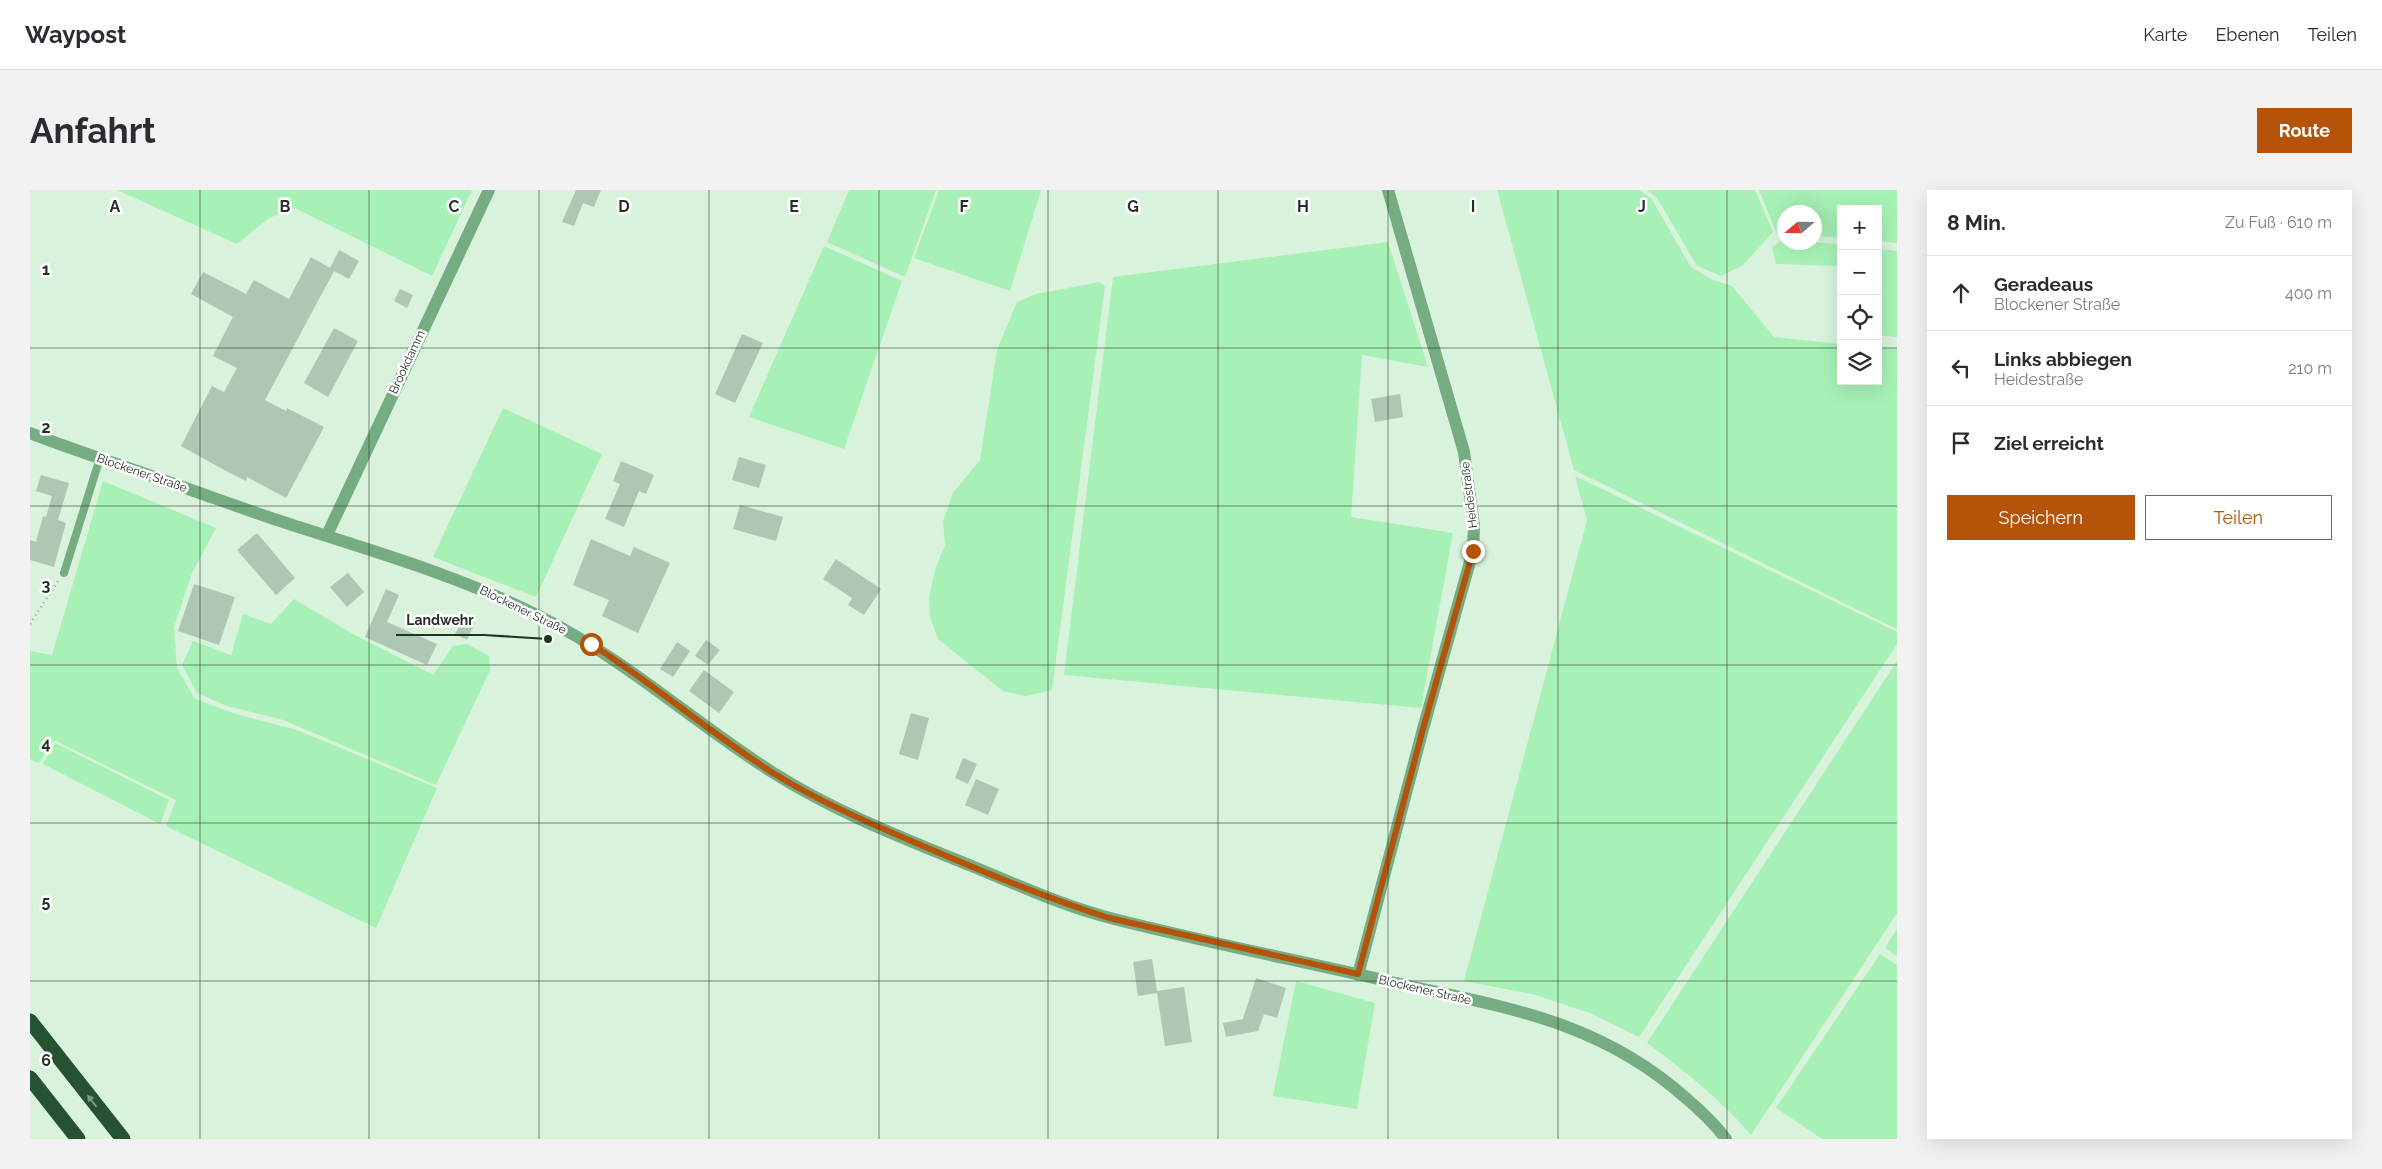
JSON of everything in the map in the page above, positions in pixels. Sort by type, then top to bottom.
[{"type":"highway","points":[[30,1021],[123,1139]]},
{"type":"highway","points":[[30,1078],[78,1139]]},
{"type":"street","name":"Brookdamm","points":[[327,535],[489,190]]},
{"type":"street","name":"Heidestraße","points":[[1358,974],[1423,729],[1473,551],[1474,526],[1464,452],[1388,190]]},
{"type":"street","name":"Blockener Straße","points":[[30,433],[277,520],[327,535],[468,584],[554,623],[629,669],[703,725],[775,774],[830,804],[938,852],[1071,906],[1109,918],[1544,1018],[1594,1036],[1646,1066],[1670,1084],[1699,1109],[1726,1139]]},
{"type":"lane","points":[[64,573],[100,458]]},
{"type":"path","points":[[30,624],[64,573]]},
{"type":"green space","points":[[117,190],[472,190],[432,276],[295,208],[269,218],[237,244]]},
{"type":"green space","points":[[849,190],[936,190],[905,277],[827,242]]},
{"type":"green space","points":[[939,190],[1041,190],[1010,291],[914,258]]},
{"type":"green space","points":[[1497,190],[1639,190],[1651,198],[1691,267],[1713,280],[1732,286],[1774,337],[1837,344],[1837,385],[1882,385],[1882,347],[1897,349],[1897,629],[1574,470]]},
{"type":"green space","points":[[1647,190],[1755,190],[1773,232],[1743,265],[1721,276],[1697,266],[1657,198]]},
{"type":"green space","points":[[1759,190],[1897,190],[1897,243],[1882,241],[1882,205],[1837,205],[1837,238],[1822,237],[1822,205],[1777,205],[1776,232]]},
{"type":"green space","points":[[1388,242],[1428,367],[1362,355],[1351,517],[1453,533],[1421,708],[1064,675],[1113,277]]},
{"type":"green space","points":[[1822,243],[1837,245],[1837,266],[1776,264],[1772,247],[1777,244],[1777,250],[1822,250]]},
{"type":"green space","points":[[824,246],[902,281],[844,449],[749,417]]},
{"type":"green space","points":[[1882,249],[1897,251],[1897,337],[1882,335]]},
{"type":"green space","points":[[1100,282],[1105,286],[1052,690],[1025,696],[1003,691],[938,639],[930,617],[929,596],[936,567],[945,545],[943,521],[953,493],[980,460],[997,350],[1017,302],[1036,294]]},
{"type":"green space","points":[[503,408],[602,454],[536,597],[433,557]]},
{"type":"green space","points":[[1575,476],[1897,632],[1897,644],[1639,1037],[1590,1013],[1536,995],[1464,981],[1587,520]]},
{"type":"green space","points":[[103,481],[216,528],[192,573],[174,627],[177,668],[195,699],[236,714],[297,730],[437,788],[376,928],[166,826],[176,800],[54,740],[39,763],[30,759],[30,651],[52,655]]},
{"type":"green space","points":[[294,599],[353,634],[433,675],[453,646],[467,644],[489,656],[490,670],[436,785],[283,720],[227,706],[197,693],[182,665],[193,641],[231,655],[243,614],[271,624]]},
{"type":"green space","points":[[1897,661],[1897,913],[1751,1135],[1702,1086],[1647,1043]]},
{"type":"green space","points":[[55,743],[169,800],[160,824],[43,764]]},
{"type":"green space","points":[[1897,929],[1897,956],[1885,948]]},
{"type":"green space","points":[[1880,954],[1897,965],[1897,1139],[1822,1139],[1776,1108]]},
{"type":"green space","points":[[1296,981],[1375,1003],[1357,1109],[1273,1096]]},
{"type":"building","points":[[576,190],[601,190],[594,207],[583,203],[574,226],[562,222]]},
{"type":"building","points":[[339,250],[359,261],[349,279],[334,271],[265,400],[286,411],[287,408],[324,427],[286,498],[247,477],[246,481],[181,446],[212,386],[224,392],[237,368],[213,356],[233,317],[191,294],[203,272],[246,294],[254,280],[289,299],[311,257],[330,268]]},
{"type":"building","points":[[400,289],[413,295],[407,308],[394,301]]},
{"type":"building","points":[[334,328],[358,341],[328,397],[304,383]]},
{"type":"building","points":[[742,334],[763,343],[735,403],[715,394]]},
{"type":"building","points":[[1400,394],[1403,417],[1375,422],[1371,399]]},
{"type":"building","points":[[739,457],[766,465],[759,488],[732,480]]},
{"type":"building","points":[[621,461],[654,475],[646,494],[639,491],[624,527],[605,519],[620,484],[613,481]]},
{"type":"building","points":[[41,475],[69,483],[58,520],[66,523],[54,567],[30,560],[30,540],[36,542],[43,516],[46,517],[52,496],[36,491]]},
{"type":"building","points":[[740,505],[783,517],[776,541],[733,529]]},
{"type":"building","points":[[257,533],[295,578],[276,595],[237,550]]},
{"type":"building","points":[[591,539],[630,556],[634,547],[670,563],[638,633],[602,616],[609,600],[573,585]]},
{"type":"building","points":[[836,559],[881,589],[864,615],[848,605],[852,598],[823,579]]},
{"type":"building","points":[[348,573],[364,592],[347,607],[330,587]]},
{"type":"building","points":[[194,584],[235,597],[219,645],[178,631]]},
{"type":"building","points":[[386,589],[399,595],[387,622],[437,644],[427,665],[365,637]]},
{"type":"building","points":[[464,617],[475,622],[467,640],[455,634]]},
{"type":"building","points":[[706,640],[720,650],[708,665],[695,656]]},
{"type":"building","points":[[677,642],[690,651],[673,677],[660,669]]},
{"type":"building","points":[[704,670],[734,692],[719,713],[689,691]]},
{"type":"building","points":[[911,713],[929,718],[918,760],[899,754]]},
{"type":"building","points":[[963,758],[977,764],[968,784],[955,778]]},
{"type":"building","points":[[976,779],[999,789],[988,815],[965,805]]},
{"type":"building","points":[[1152,959],[1157,991],[1184,987],[1192,1042],[1165,1046],[1157,993],[1138,996],[1133,962]]},
{"type":"building","points":[[1256,978],[1286,988],[1277,1018],[1264,1014],[1258,1031],[1226,1037],[1223,1023],[1243,1019]]},
{"type":"place","name":"Landwehr","points":[[548,639]]},
{"type":"route","points":[[591,644],[629,669],[703,725],[775,774],[857,817],[938,852],[1071,906],[1109,918],[1358,974],[1423,729],[1473,551]]}]
